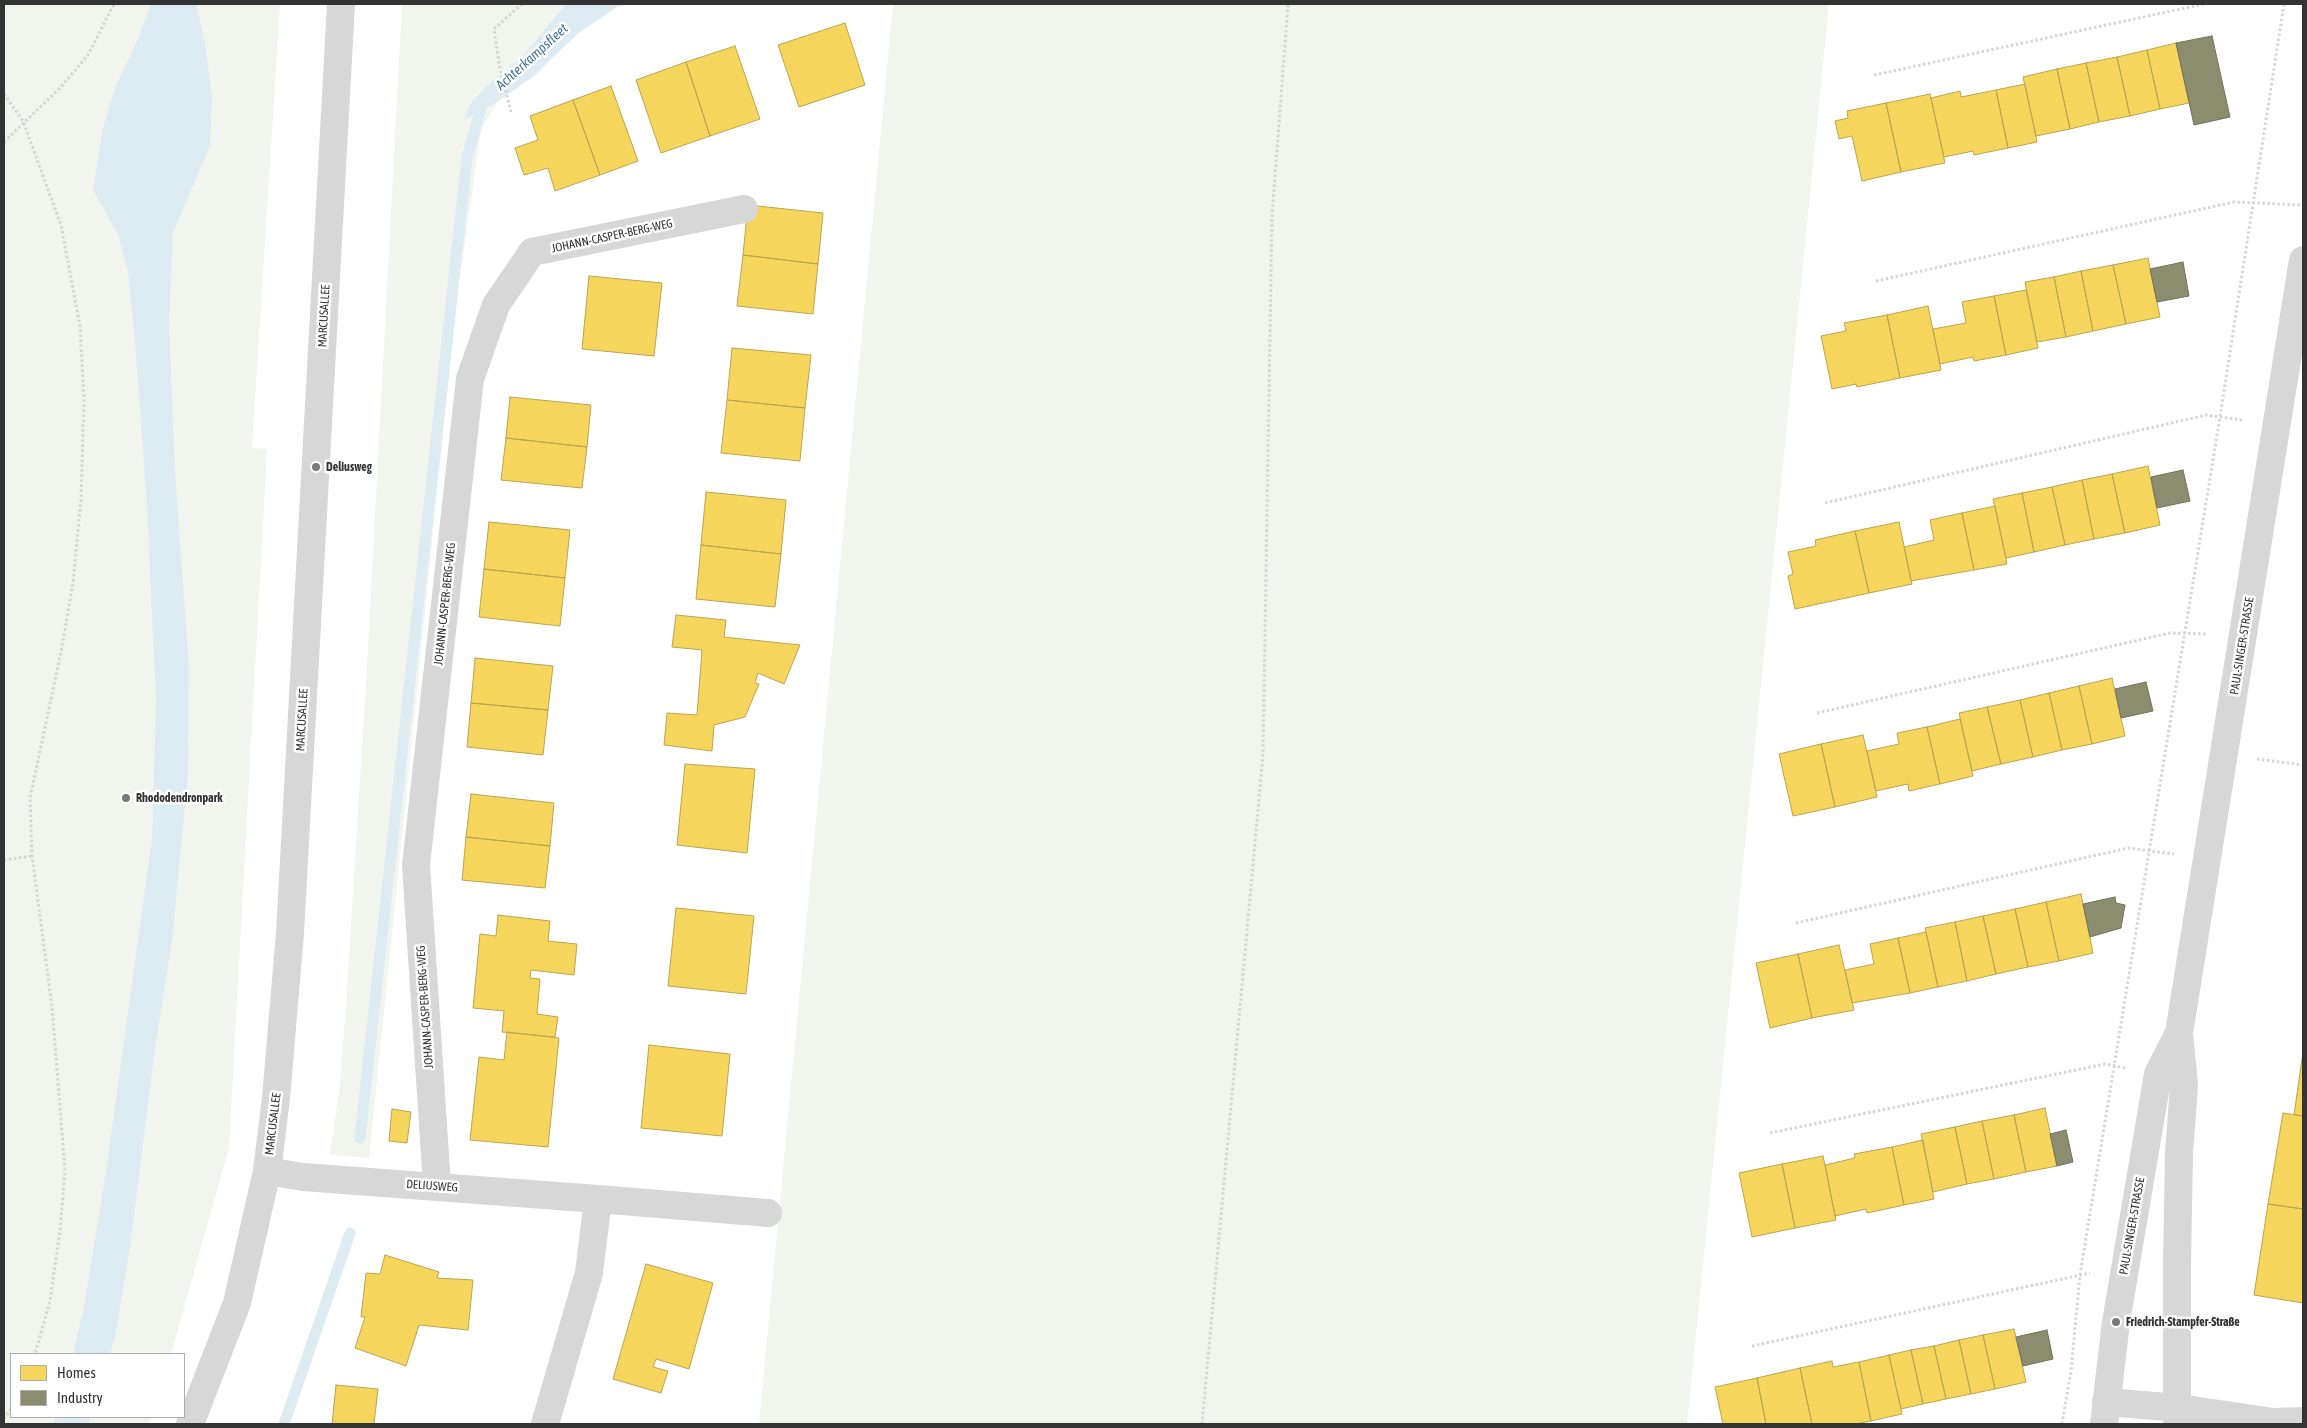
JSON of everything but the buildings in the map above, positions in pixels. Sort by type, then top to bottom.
[{"type":"street","name":"MARCUSALLEE","points":[[190,1424],[237,1303],[266,1171],[283,1030],[290,933],[341,4]]},
{"type":"street","name":"JOHANN-CASPER-BERG-WEG","points":[[437,1186],[416,865],[470,379],[496,305],[532,252],[744,209]]},
{"type":"street","name":"PAUL-SINGER-STRASSE","points":[[2178,1416],[2177,1264],[2184,1085],[2179,1033],[2303,260]]},
{"type":"street","name":"PAUL-SINGER-STRASSE","points":[[2105,1413],[2125,1266],[2158,1074],[2179,1033]]},
{"type":"street","name":"DELIUSWEG","points":[[266,1171],[303,1177],[598,1198],[768,1213]]},
{"type":"street","points":[[545,1424],[589,1273],[598,1198]]},
{"type":"street","points":[[2105,1413],[2273,1422],[2303,1421]]},
{"type":"path","points":[[4,142],[60,88],[88,55],[114,4]]},
{"type":"path","points":[[511,112],[500,69],[494,29],[522,4]]},
{"type":"path","points":[[1202,1424],[1263,755],[1272,216],[1288,4]]},
{"type":"path","points":[[1874,75],[2204,4]]},
{"type":"path","points":[[2062,1424],[2071,1372],[2080,1274],[2116,1066],[2284,4]]},
{"type":"path","points":[[4,94],[23,122],[61,225],[80,326],[84,399],[81,499],[73,582],[62,647],[30,798],[32,856],[52,1007],[65,1170],[60,1231],[50,1301],[34,1353]]},
{"type":"path","points":[[1876,281],[2234,202],[2303,205]]},
{"type":"path","points":[[1825,502],[2206,415],[2278,425]]},
{"type":"path","points":[[1817,713],[2170,633],[2244,635]]},
{"type":"path","points":[[2225,754],[2303,766]]},
{"type":"path","points":[[1796,923],[2128,848],[2207,859]]},
{"type":"path","points":[[4,860],[32,856]]},
{"type":"path","points":[[1770,1133],[2105,1064],[2158,1074]]},
{"type":"path","points":[[1752,1346],[2080,1274],[2125,1266]]},
{"type":"shaded area","name":"Rhododendronpark","points":[[4,4],[280,4],[252,448],[267,449],[229,1148],[171,1353],[10,1353],[10,1418],[151,1418],[148,1424],[4,1424]]},
{"type":"shaded area","points":[[402,4],[566,4],[522,57],[490,83],[465,119],[497,102],[481,130],[458,290],[369,1158],[330,1155],[340,1084],[346,1007],[367,667]]},
{"type":"shaded area","points":[[893,4],[1829,4],[1687,1424],[759,1424]]},
{"type":"water","points":[[151,4],[196,4],[205,43],[212,97],[210,146],[173,232],[169,323],[175,473],[189,668],[188,774],[172,941],[155,1048],[130,1247],[115,1337],[110,1353],[73,1353],[84,1307],[106,1172],[152,839],[156,702],[147,505],[135,341],[128,271],[118,234],[93,190],[103,128],[115,88],[138,39]]},
{"type":"water","name":"Achterkampsfleet","points":[[566,4],[630,4],[617,7],[577,34],[534,76],[497,102],[464,120],[471,103],[490,83],[522,57]]},
{"type":"water","points":[[56,1418],[90,1418],[88,1424],[53,1424]]},
{"type":"waterway","points":[[360,1138],[467,158],[482,104]]},
{"type":"waterway","points":[[284,1424],[350,1233]]},
{"type":"place","name":"Deliusweg","points":[[316,467]]},
{"type":"place","name":"Rhododendronpark","points":[[126,798]]},
{"type":"place","name":"Friedrich-Stampfer-Straße","points":[[2116,1322]]}]
